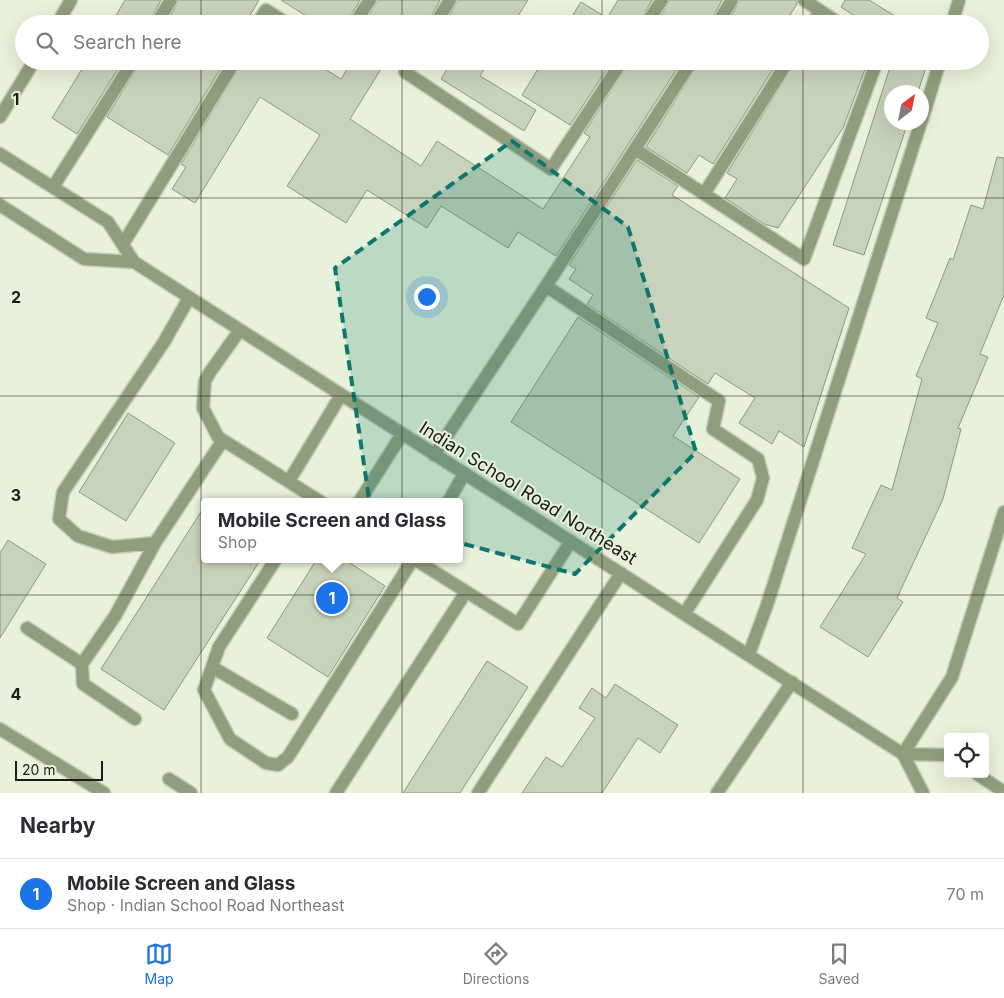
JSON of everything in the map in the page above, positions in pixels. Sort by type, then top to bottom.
[{"type":"street","points":[[62,15],[71,0]]},
{"type":"street","points":[[162,15],[171,0]]},
{"type":"street","points":[[360,15],[370,0]]},
{"type":"street","points":[[441,15],[450,0]]},
{"type":"street","points":[[652,15],[662,0]]},
{"type":"street","points":[[723,15],[732,0]]},
{"type":"street","points":[[804,0],[826,15]]},
{"type":"street","points":[[955,15],[959,0]]},
{"type":"street","points":[[269,5],[279,15]]},
{"type":"street","points":[[818,15],[820,11]]},
{"type":"street","points":[[0,117],[29,70]]},
{"type":"street","points":[[53,187],[127,70]]},
{"type":"street","points":[[123,244],[229,70]]},
{"type":"street","points":[[406,70],[405,72],[551,169],[616,70]]},
{"type":"street","points":[[434,455],[686,70]]},
{"type":"street","points":[[704,194],[782,70]]},
{"type":"street","points":[[635,149],[804,259],[874,70]]},
{"type":"street","points":[[929,96],[937,70]]},
{"type":"street","points":[[749,654],[767,605],[918,130]]},
{"type":"street","name":"Indian School Road Northeast","points":[[0,154],[108,222],[134,262],[903,754],[923,793]]},
{"type":"street","name":"Indian School Road Northeast","points":[[0,205],[84,259],[134,262]]},
{"type":"street","points":[[546,286],[719,401],[713,429],[758,459],[763,478],[757,500],[685,613]]},
{"type":"street","points":[[155,544],[112,547],[78,536],[59,519],[63,492],[164,342],[189,298]]},
{"type":"street","points":[[240,330],[205,381],[203,408],[218,437],[313,498]]},
{"type":"street","points":[[289,481],[316,440],[341,395]]},
{"type":"street","points":[[361,498],[402,434]]},
{"type":"street","points":[[135,719],[83,684],[82,664],[115,616],[155,544],[223,440]]},
{"type":"street","points":[[450,498],[464,474]]},
{"type":"street","points":[[903,754],[952,677],[1004,512]]},
{"type":"street","points":[[420,563],[518,624],[571,541]]},
{"type":"street","points":[[273,563],[219,647],[204,690],[230,739],[266,763],[278,765],[288,757],[411,563]]},
{"type":"street","points":[[478,793],[621,573]]},
{"type":"street","points":[[336,793],[466,592]]},
{"type":"street","points":[[27,628],[82,664]]},
{"type":"street","points":[[212,666],[292,714]]},
{"type":"street","points":[[717,793],[792,682]]},
{"type":"street","points":[[0,729],[104,793]]},
{"type":"street","points":[[903,754],[944,755]]},
{"type":"street","points":[[983,778],[1004,792]]},
{"type":"street","points":[[169,779],[191,793]]},
{"type":"highlighted area","points":[[512,141],[628,227],[696,452],[575,574],[372,519],[335,268]]},
{"type":"building","points":[[125,0],[161,0],[153,15],[116,15]]},
{"type":"building","points":[[179,0],[259,0],[250,15],[171,15]]},
{"type":"building","points":[[281,0],[360,0],[351,15],[305,15]]},
{"type":"building","points":[[378,0],[440,0],[432,15],[369,15]]},
{"type":"building","points":[[458,0],[528,0],[519,15],[450,15]]},
{"type":"building","points":[[618,0],[652,0],[643,15],[609,15]]},
{"type":"building","points":[[670,0],[722,0],[714,15],[661,15]]},
{"type":"building","points":[[740,0],[796,0],[797,4],[790,15],[732,15]]},
{"type":"building","points":[[845,0],[869,0],[893,15],[853,15],[841,7]]},
{"type":"building","points":[[581,2],[602,15],[573,15]]},
{"type":"building","points":[[81,70],[117,70],[77,134],[52,118]]},
{"type":"building","points":[[136,70],[220,70],[168,155],[107,117]]},
{"type":"building","points":[[238,70],[326,70],[341,79],[346,70],[380,70],[350,119],[421,166],[437,141],[543,209],[590,137],[584,133],[624,70],[676,70],[556,256],[518,232],[508,248],[441,206],[427,228],[367,190],[346,223],[287,186],[320,135],[260,97],[195,203],[172,189],[186,167],[181,164]]},
{"type":"building","points":[[446,70],[484,70],[480,76],[536,110],[524,131],[441,79]]},
{"type":"building","points":[[537,70],[606,70],[570,125],[522,95]]},
{"type":"building","points":[[694,70],[772,70],[713,164],[699,155],[687,173],[646,147]]},
{"type":"building","points":[[790,70],[865,70],[843,128],[778,228],[764,224],[725,198],[737,179],[727,173]]},
{"type":"building","points":[[889,70],[925,70],[920,85],[884,85]]},
{"type":"building","points":[[884,86],[884,130],[905,130],[864,255],[833,245]]},
{"type":"building","points":[[997,157],[1004,158],[1004,295],[980,354],[988,357],[958,428],[961,429],[943,499],[897,598],[903,602],[868,657],[820,627],[866,554],[852,548],[881,485],[892,490],[922,379],[916,376],[938,323],[926,318],[950,258],[953,260],[971,205],[983,209]]},
{"type":"building","points":[[637,160],[678,186],[672,195],[849,308],[804,447],[779,431],[772,444],[739,423],[755,398],[715,373],[708,384],[587,304],[593,295],[569,279],[576,269],[569,265]]},
{"type":"building","points":[[578,317],[699,397],[673,436],[740,479],[699,543],[511,422]]},
{"type":"building","points":[[128,413],[175,443],[126,521],[79,492]]},
{"type":"building","points":[[201,512],[201,563],[258,563],[164,710],[101,669]]},
{"type":"building","points":[[8,540],[46,564],[0,638],[0,553]]},
{"type":"building","points":[[314,563],[350,563],[385,586],[328,677],[267,638]]},
{"type":"building","points":[[487,661],[528,687],[460,793],[403,793]]},
{"type":"building","points":[[615,684],[678,725],[660,753],[638,738],[602,793],[522,793],[546,757],[562,767],[595,718],[579,708],[592,688],[606,698]]},
{"type":"place","name":"Mobile Screen and Glass","points":[[332,598]]}]
